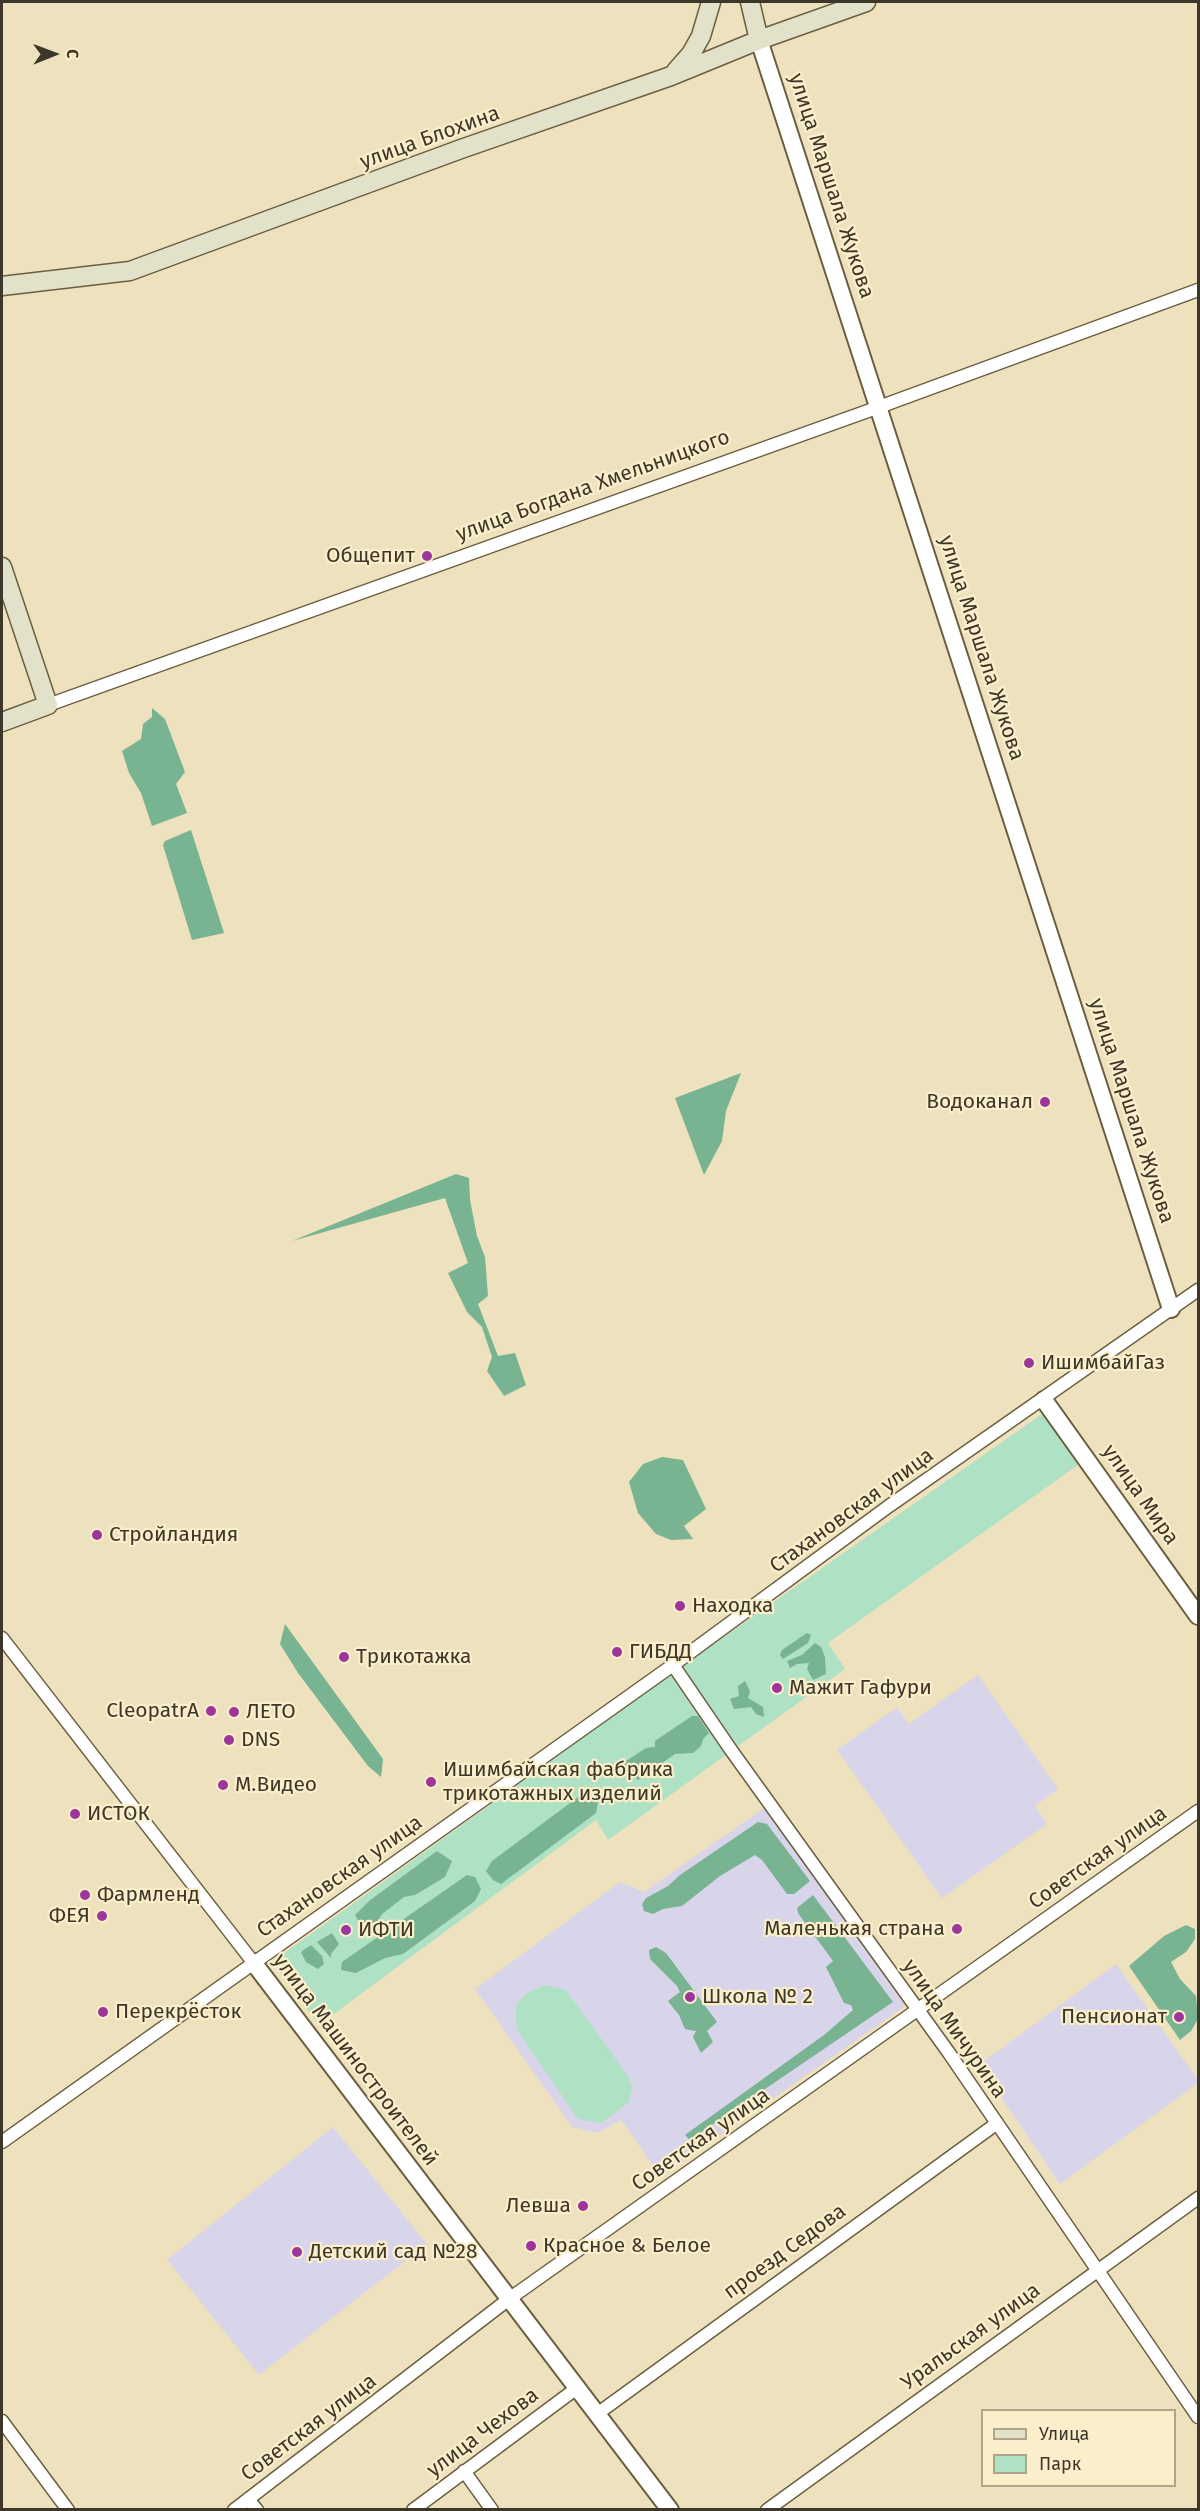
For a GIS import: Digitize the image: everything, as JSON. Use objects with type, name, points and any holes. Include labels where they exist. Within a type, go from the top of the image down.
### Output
[{"type":"main road","points":[[671,76],[692,54],[701,36],[711,2]]},
{"type":"main road","name":"улица Маршала Жукова","points":[[750,2],[759,40]]},
{"type":"main road","name":"улица Блохина","points":[[2,286],[130,271],[462,149],[671,76],[759,40],[866,2]]},
{"type":"main road","points":[[2,567],[48,705]]},
{"type":"main road","name":"улица Богдана Хмельницкого","points":[[2,722],[48,705]]},
{"type":"street","name":"улица Маршала Жукова","points":[[759,40],[1171,1309]]},
{"type":"street","name":"улица Богдана Хмельницкого","points":[[48,705],[879,408],[1198,290]]},
{"type":"street","name":"Стахановская улица","points":[[2,2142],[673,1665],[889,1506],[1044,1400],[1090,1364],[1198,1290]]},
{"type":"street","name":"улица Мира","points":[[1044,1400],[1198,1616]]},
{"type":"street","name":"улица Машиностроителей","points":[[2,1638],[253,1962],[670,2510]]},
{"type":"street","name":"улица Мичурина","points":[[673,1665],[918,2010],[1198,2417]]},
{"type":"street","name":"Советская улица","points":[[234,2510],[509,2299],[1198,1811]]},
{"type":"street","name":"проезд Седова","points":[[597,2414],[996,2124]]},
{"type":"street","name":"Уральская улица","points":[[767,2510],[1198,2198]]},
{"type":"street","name":"улица Чехова","points":[[414,2510],[577,2388]]},
{"type":"street","points":[[2,2421],[68,2510]]},
{"type":"street","points":[[464,2471],[492,2510]]},
{"type":"street","points":[[248,2499],[256,2510]]},
{"type":"shaded area","points":[[978,1675],[1058,1789],[1035,1806],[1047,1824],[942,1898],[837,1750],[897,1707],[909,1724]]},
{"type":"shaded area","name":"Школа № 2","points":[[767,1806],[905,2006],[661,2177],[621,2120],[598,2133],[572,2127],[475,1989],[620,1882],[644,1892]]},
{"type":"shaded area","points":[[1116,1964],[1198,2083],[1060,2184],[979,2065]]},
{"type":"shaded area","name":"Детский сад №28","points":[[333,2127],[427,2244],[259,2375],[167,2260]]},
{"type":"green space","points":[[152,708],[165,719],[185,772],[176,784],[187,813],[152,826],[141,793],[129,773],[122,751],[141,739],[143,724],[152,717]]},
{"type":"green space","points":[[191,830],[224,933],[192,940],[163,845],[165,841]]},
{"type":"green space","points":[[741,1073],[726,1111],[722,1141],[704,1175],[675,1098]]},
{"type":"green space","points":[[456,1174],[469,1178],[470,1200],[477,1236],[485,1257],[488,1296],[478,1304],[498,1356],[515,1353],[526,1385],[504,1396],[487,1371],[492,1357],[482,1327],[467,1312],[448,1273],[468,1263],[445,1198],[292,1241]]},
{"type":"green space","points":[[1045,1412],[1082,1462],[828,1643],[845,1669],[608,1840],[596,1820],[319,2025],[272,1962],[691,1660]]},
{"type":"green space","points":[[662,1457],[683,1460],[706,1509],[684,1526],[693,1539],[671,1540],[656,1534],[638,1513],[629,1482],[643,1464]]},
{"type":"green space","points":[[285,1624],[383,1759],[381,1777],[368,1766],[298,1673],[280,1644]]},
{"type":"green space","points":[[807,1633],[811,1635],[808,1643],[783,1659],[780,1655],[782,1650]]},
{"type":"green space","points":[[815,1643],[821,1647],[825,1657],[826,1674],[813,1680],[807,1669],[809,1663],[797,1664],[790,1668],[787,1661],[802,1655]]},
{"type":"green space","points":[[745,1681],[750,1691],[748,1698],[763,1707],[764,1717],[756,1714],[751,1707],[734,1709],[730,1699],[739,1696],[738,1686]]},
{"type":"green space","points":[[692,1716],[698,1716],[709,1733],[703,1739],[701,1746],[693,1753],[675,1754],[638,1780],[631,1774],[623,1763],[646,1748],[655,1747],[655,1741]]},
{"type":"green space","points":[[589,1789],[599,1797],[596,1813],[501,1884],[493,1880],[486,1871],[492,1861]]},
{"type":"green space","points":[[758,1822],[767,1824],[810,1881],[794,1894],[787,1894],[762,1860],[755,1855],[720,1876],[682,1906],[663,1909],[653,1914],[644,1911],[642,1904],[646,1898],[668,1886],[680,1875]]},
{"type":"green space","points":[[437,1851],[452,1861],[445,1877],[415,1895],[404,1897],[382,1914],[373,1928],[364,1930],[355,1915],[369,1901]]},
{"type":"green space","points":[[467,1875],[475,1877],[481,1889],[475,1901],[403,1954],[385,1958],[356,1973],[341,1970],[342,1962]]},
{"type":"green space","points":[[813,1895],[893,2002],[690,2140],[685,2135],[824,2035],[853,2010],[851,2005],[844,2003],[826,1967],[833,1961],[798,1913],[797,1908]]},
{"type":"green space","name":"Пенсионат","points":[[1186,1925],[1195,1929],[1195,1939],[1186,1952],[1171,1962],[1180,1979],[1196,1996],[1198,2019],[1191,2031],[1180,2040],[1129,1966],[1164,1936]]},
{"type":"green space","points":[[332,1933],[339,1944],[331,1954],[331,1958],[317,1942]]},
{"type":"green space","points":[[311,1945],[322,1956],[324,1964],[318,1969],[306,1962],[301,1952]]},
{"type":"green space","points":[[656,1947],[666,1953],[717,2022],[707,2031],[713,2042],[701,2053],[693,2037],[696,2031],[685,2029],[679,2015],[668,2001],[680,1992],[677,1986],[650,1959],[649,1950]]},
{"type":"green space","points":[[546,1985],[566,1990],[628,2076],[632,2088],[628,2103],[601,2123],[578,2119],[518,2031],[515,2017],[517,2003],[529,1992]]},
{"type":"place","name":"Общепит","points":[[427,556]]},
{"type":"place","name":"Водоканал","points":[[1045,1102]]},
{"type":"place","name":"ИшимбайГаз","points":[[1029,1363]]},
{"type":"place","name":"Стройландия","points":[[97,1535]]},
{"type":"place","name":"Находка","points":[[680,1606]]},
{"type":"place","name":"ГИБДД","points":[[617,1652]]},
{"type":"place","name":"Трикотажка","points":[[344,1657]]},
{"type":"place","name":"Мажит Гафури","points":[[777,1688]]},
{"type":"place","name":"CleopatrA","points":[[211,1711]]},
{"type":"place","name":"ЛЕТО","points":[[234,1712]]},
{"type":"place","name":"DNS","points":[[229,1740]]},
{"type":"place","name":"Ишимбайская фабрика трикотажных изделий","points":[[431,1782]]},
{"type":"place","name":"М.Видео","points":[[223,1785]]},
{"type":"place","name":"ИСТОК","points":[[75,1814]]},
{"type":"place","name":"Фармленд","points":[[85,1895]]},
{"type":"place","name":"ФЕЯ","points":[[102,1916]]},
{"type":"place","name":"Маленькая страна","points":[[957,1929]]},
{"type":"place","name":"ИФТИ","points":[[346,1930]]},
{"type":"place","name":"Школа № 2","points":[[690,1997]]},
{"type":"place","name":"Перекрёсток","points":[[103,2012]]},
{"type":"place","name":"Пенсионат","points":[[1179,2017]]},
{"type":"place","name":"Левша","points":[[583,2206]]},
{"type":"place","name":"Красное & Белое","points":[[531,2246]]},
{"type":"place","name":"Детский сад №28","points":[[297,2252]]}]
